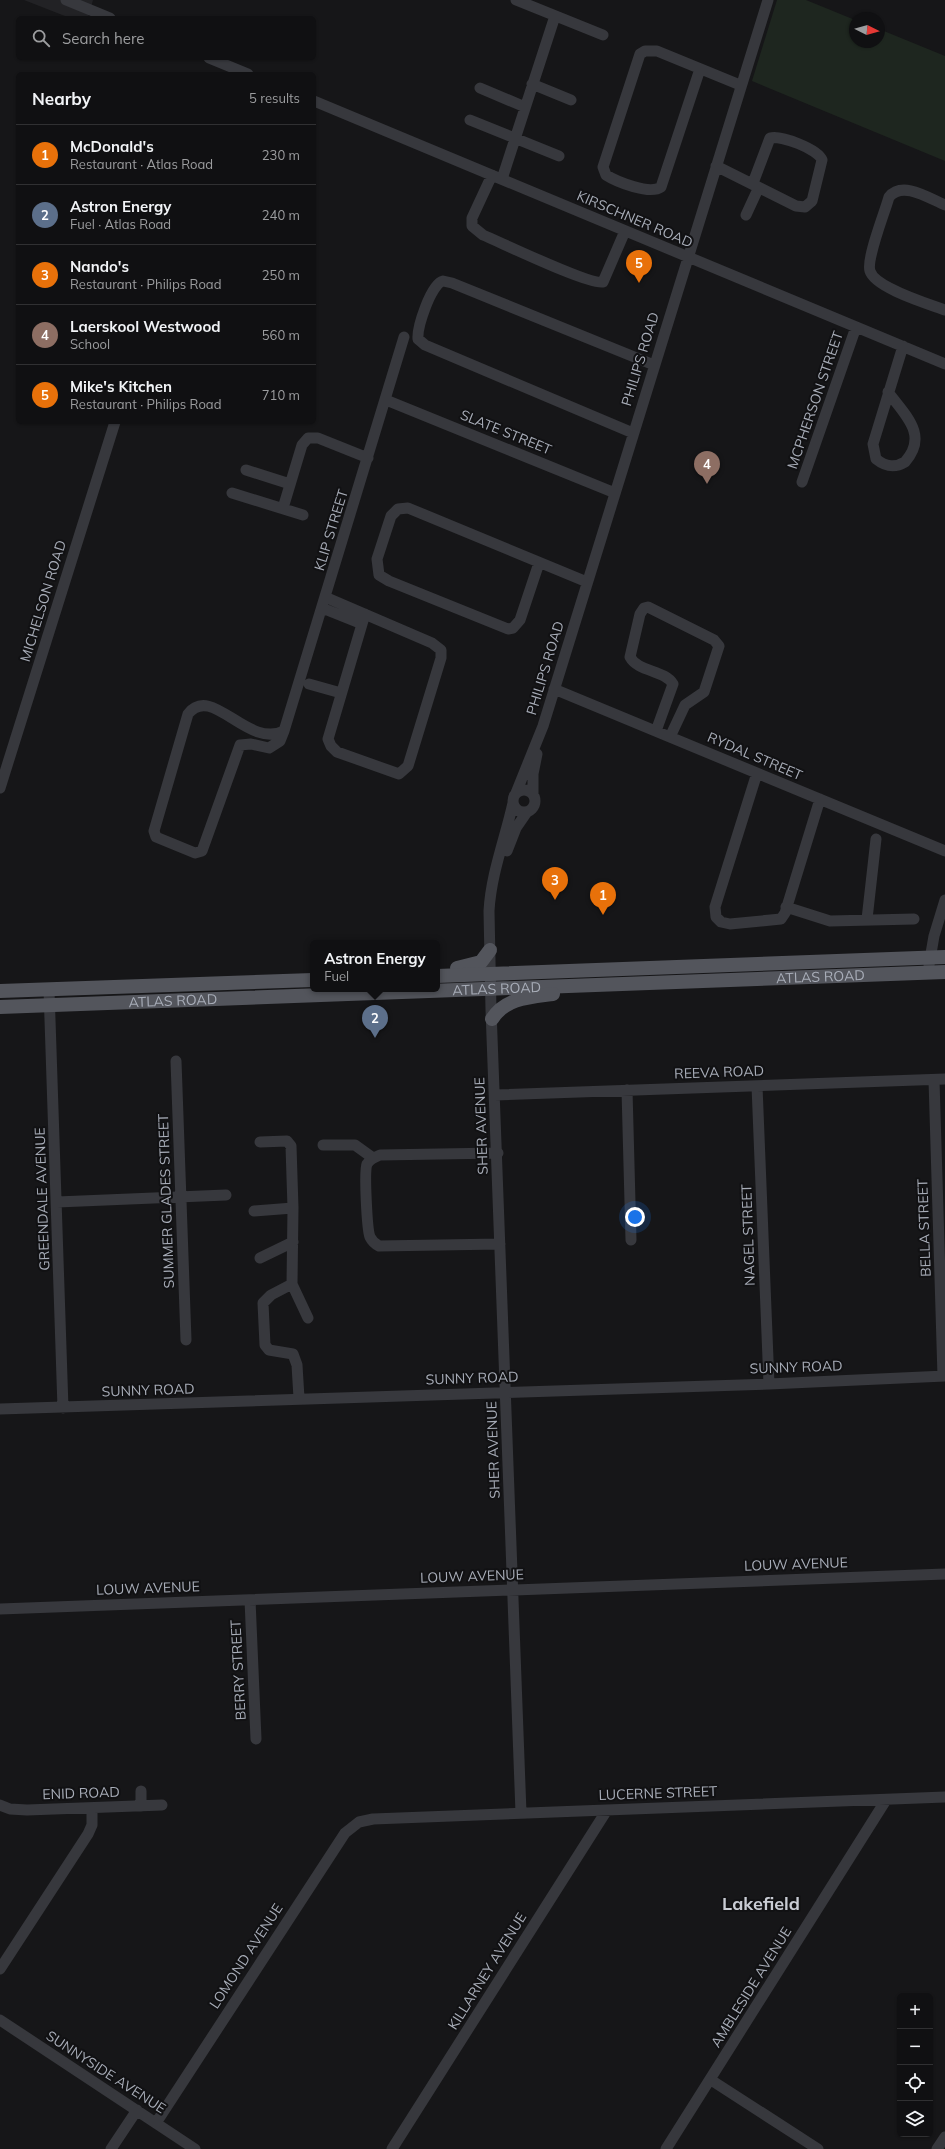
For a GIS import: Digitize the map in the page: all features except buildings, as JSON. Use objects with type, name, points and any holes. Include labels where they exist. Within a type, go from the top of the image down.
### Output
[{"type":"main road","points":[[440,970],[476,965],[481,962],[490,950]]},
{"type":"main road","name":"ATLAS ROAD","points":[[440,976],[945,957]]},
{"type":"main road","name":"ATLAS ROAD","points":[[440,991],[945,972]]},
{"type":"main road","name":"ATLAS ROAD","points":[[0,991],[310,980]]},
{"type":"main road","points":[[492,1018],[498,1009],[506,1003],[578,989],[594,984]]},
{"type":"main road","name":"ATLAS ROAD","points":[[0,1007],[408,992]]},
{"type":"street","points":[[66,0],[105,16]]},
{"type":"street","points":[[516,0],[603,35]]},
{"type":"street","name":"PHILIPS ROAD","points":[[491,989],[490,896],[515,798],[543,726],[740,85],[768,0]]},
{"type":"street","points":[[555,16],[514,140],[497,177],[472,218],[472,226],[483,235],[570,273],[595,282],[603,282],[625,231]]},
{"type":"street","points":[[700,69],[661,187],[653,191],[643,189],[606,175],[603,167],[640,54],[651,50],[657,51],[740,85]]},
{"type":"street","points":[[211,60],[224,69],[238,72]]},
{"type":"street","points":[[532,84],[571,100]]},
{"type":"street","points":[[480,88],[525,107]]},
{"type":"street","name":"KIRSCHNER ROAD","points":[[316,102],[945,364]]},
{"type":"street","points":[[470,120],[514,140],[559,156]]},
{"type":"street","points":[[716,166],[755,186],[796,206],[805,207],[810,205],[822,164],[821,156],[785,139],[770,138],[755,186],[746,215]]},
{"type":"street","points":[[945,205],[906,190],[893,193],[889,197],[869,264],[872,277],[882,284],[945,310]]},
{"type":"street","points":[[633,433],[425,345],[418,339],[418,331],[431,294],[436,285],[442,281],[452,283],[654,365]]},
{"type":"street","name":"MCPHERSON STREET","points":[[802,482],[856,327]]},
{"type":"street","name":"KLIP STREET","points":[[284,731],[277,735],[248,730],[227,714],[205,705],[197,705],[192,709],[188,714],[154,831],[156,837],[195,853],[202,851],[205,847],[237,748],[240,744],[245,743],[273,748],[280,741],[284,731],[324,603],[404,337]]},
{"type":"street","points":[[888,392],[912,424],[916,439],[914,448],[905,462],[892,466],[881,463],[876,459],[873,444],[888,392],[903,346]]},
{"type":"street","name":"SLATE STREET","points":[[386,400],[615,493]]},
{"type":"street","name":"MICHELSON ROAD","points":[[0,788],[114,424]]},
{"type":"street","points":[[283,508],[302,445],[308,438],[318,438],[368,458]]},
{"type":"street","points":[[246,470],[290,484]]},
{"type":"street","points":[[232,493],[303,515]]},
{"type":"street","points":[[539,563],[520,620],[513,628],[508,629],[389,581],[379,575],[376,565],[391,516],[394,511],[402,508],[408,508],[587,582]]},
{"type":"street","points":[[324,603],[363,619],[432,643],[440,648],[442,654],[408,766],[399,774],[360,762],[337,752],[331,746],[328,736],[363,619]]},
{"type":"street","points":[[656,731],[673,684],[669,680],[635,663],[630,656],[640,614],[644,608],[648,608],[714,640],[719,646],[704,692],[685,705],[670,737]]},
{"type":"street","points":[[310,684],[341,693]]},
{"type":"street","name":"RYDAL STREET","points":[[554,689],[945,851]]},
{"type":"street","name":"PHILIPS ROAD","points":[[533,794],[533,774],[543,726]]},
{"type":"street","points":[[757,773],[714,913],[721,922],[730,924],[777,921],[783,916],[820,799]]},
{"type":"street","points":[[526,790],[533,794],[536,804],[531,810],[526,812],[517,810],[515,798],[526,790]]},
{"type":"street","name":"PHILIPS ROAD","points":[[497,868],[506,854],[516,828],[526,812]]},
{"type":"street","points":[[867,919],[876,839]]},
{"type":"street","points":[[928,972],[930,958],[945,900]]},
{"type":"street","points":[[786,907],[830,921],[914,919]]},
{"type":"street","name":"SHER AVENUE","points":[[491,989],[521,1813]]},
{"type":"street","name":"GREENDALE AVENUE","points":[[49,990],[63,1408]]},
{"type":"street","name":"SUMMER GLADES STREET","points":[[176,1061],[186,1340]]},
{"type":"street","name":"REEVA ROAD","points":[[495,1094],[940,1080]]},
{"type":"street","name":"BELLA STREET","points":[[940,1080],[944,1376]]},
{"type":"street","name":"NAGEL STREET","points":[[757,1086],[769,1384]]},
{"type":"street","points":[[627,1090],[631,1240]]},
{"type":"street","points":[[260,1142],[287,1141],[290,1144],[293,1208],[292,1284],[308,1318]]},
{"type":"street","points":[[323,1145],[355,1145],[373,1158]]},
{"type":"street","points":[[498,1153],[380,1155],[373,1158],[367,1164],[366,1176],[369,1234],[376,1244],[393,1246],[500,1244]]},
{"type":"street","points":[[57,1202],[226,1195]]},
{"type":"street","points":[[254,1211],[293,1208]]},
{"type":"street","points":[[260,1258],[293,1242]]},
{"type":"street","points":[[292,1284],[271,1295],[262,1305],[265,1346],[269,1350],[293,1354],[294,1398]]},
{"type":"street","name":"SUNNY ROAD","points":[[0,1409],[63,1408],[294,1398],[769,1384],[944,1376]]},
{"type":"street","name":"LOUW AVENUE","points":[[0,1609],[945,1574]]},
{"type":"street","name":"BERRY STREET","points":[[250,1600],[256,1739]]},
{"type":"street","points":[[141,1791],[141,1806]]},
{"type":"street","name":"LUCERNE STREET","points":[[373,1819],[945,1798]]},
{"type":"street","name":"AMBLESIDE AVENUE","points":[[666,2149],[711,2080],[886,1800]]},
{"type":"street","name":"ENID ROAD","points":[[0,1805],[10,1809],[162,1805]]},
{"type":"street","points":[[0,1969],[90,1829],[92,1808]]},
{"type":"street","name":"KILLARNEY AVENUE","points":[[392,2149],[607,1810]]},
{"type":"street","name":"LOMOND AVENUE","points":[[156,2123],[345,1833],[359,1822],[373,1819]]},
{"type":"street","name":"SUNNYSIDE AVENUE","points":[[0,2020],[195,2149]]},
{"type":"street","points":[[711,2080],[818,2149]]},
{"type":"street","points":[[111,2149],[137,2110]]},
{"type":"street","points":[[937,2149],[945,2137]]},
{"type":"shaded area","points":[[24,0],[93,0],[89,16],[65,16]]},
{"type":"shaded area","points":[[777,0],[806,0],[849,18],[849,48],[885,48],[885,31],[945,56],[945,161],[752,81]]},
{"type":"place","name":"Mike's Kitchen","points":[[639,283]]},
{"type":"place","name":"Laerskool Westwood","points":[[707,484]]},
{"type":"place","name":"Nando's","points":[[555,900]]},
{"type":"place","name":"McDonald's","points":[[603,915]]},
{"type":"place","name":"Astron Energy","points":[[375,1038]]},
{"type":"district","name":"Lakefield","points":[[761,1904]]}]
